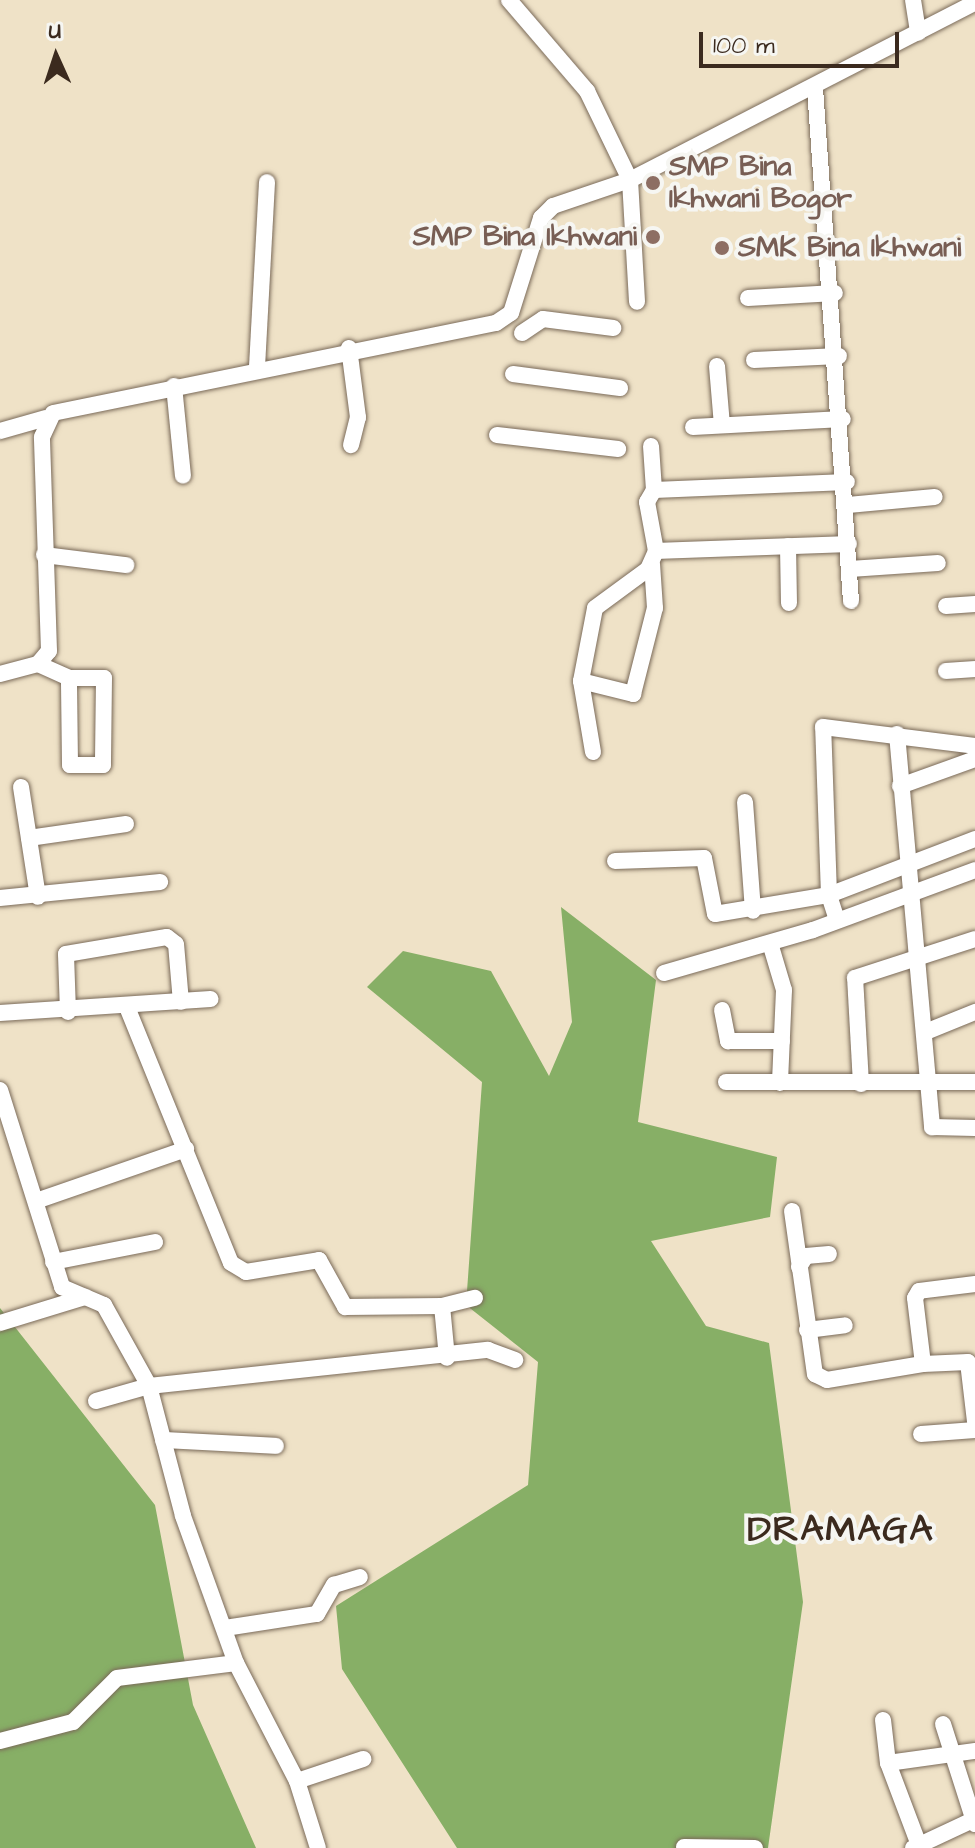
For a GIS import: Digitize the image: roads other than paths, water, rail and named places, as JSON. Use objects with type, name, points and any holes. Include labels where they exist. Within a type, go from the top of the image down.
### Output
[{"type":"street","points":[[509,0],[587,91],[630,180],[637,302]]},
{"type":"street","points":[[913,0],[918,33]]},
{"type":"street","points":[[0,431],[257,367],[502,320],[511,313],[541,218],[565,198],[630,180],[815,88],[975,3]]},
{"type":"street","points":[[815,88],[835,293],[851,601]]},
{"type":"street","points":[[257,367],[267,182]]},
{"type":"street","points":[[748,298],[835,293]]},
{"type":"street","points":[[522,333],[543,319],[613,328]]},
{"type":"street","points":[[349,348],[358,417],[351,445]]},
{"type":"street","points":[[754,360],[839,356]]},
{"type":"street","points":[[717,366],[722,425]]},
{"type":"street","points":[[513,374],[620,388]]},
{"type":"street","points":[[174,386],[183,476]]},
{"type":"street","points":[[38,664],[50,644],[44,555],[46,418]]},
{"type":"street","points":[[693,427],[843,419]]},
{"type":"street","points":[[497,435],[618,449]]},
{"type":"street","points":[[581,681],[633,694],[655,608],[654,557],[647,502],[654,490],[651,446]]},
{"type":"street","points":[[654,490],[847,482]]},
{"type":"street","points":[[848,505],[935,497]]},
{"type":"street","points":[[593,752],[581,681],[598,599],[654,557],[849,544]]},
{"type":"street","points":[[788,546],[789,603]]},
{"type":"street","points":[[44,555],[126,565]]},
{"type":"street","points":[[850,569],[938,563]]},
{"type":"street","points":[[946,606],[975,604]]},
{"type":"street","points":[[0,674],[38,664],[69,678],[104,678],[103,765],[70,765],[69,678]]},
{"type":"street","points":[[946,671],[975,669]]},
{"type":"street","points":[[837,920],[829,895],[822,728],[897,734],[975,746]]},
{"type":"street","points":[[897,734],[900,786],[913,862],[935,1131],[975,1128]]},
{"type":"street","points":[[900,786],[975,759]]},
{"type":"street","points":[[21,787],[38,897]]},
{"type":"street","points":[[745,802],[753,911]]},
{"type":"street","points":[[29,838],[126,824]]},
{"type":"street","points":[[615,861],[700,857],[711,913],[753,911],[829,895],[975,839]]},
{"type":"street","points":[[664,973],[770,943],[975,870]]},
{"type":"street","points":[[0,898],[38,897],[160,882]]},
{"type":"street","points":[[68,1012],[66,954],[167,937],[176,944],[181,1002]]},
{"type":"street","points":[[861,1084],[855,978],[975,939]]},
{"type":"street","points":[[770,943],[784,990],[780,1083]]},
{"type":"street","points":[[0,1013],[68,1012],[211,999]]},
{"type":"street","points":[[127,1007],[228,1256],[241,1271],[317,1260],[345,1307],[442,1306],[475,1298]]},
{"type":"street","points":[[722,1010],[728,1041],[782,1041]]},
{"type":"street","points":[[928,1031],[975,1012]]},
{"type":"street","points":[[955,1020],[975,1023]]},
{"type":"street","points":[[726,1082],[932,1086],[975,1082]]},
{"type":"street","points":[[0,1090],[53,1262],[65,1290],[104,1305],[149,1386],[163,1440],[236,1663],[297,1781],[318,1848]]},
{"type":"street","points":[[36,1201],[186,1149]]},
{"type":"street","points":[[792,1211],[807,1330],[821,1379],[923,1364],[968,1362],[975,1422]]},
{"type":"street","points":[[53,1262],[155,1242]]},
{"type":"street","points":[[799,1267],[806,1256],[829,1254]]},
{"type":"street","points":[[923,1364],[916,1294],[975,1284]]},
{"type":"street","points":[[0,1323],[86,1297]]},
{"type":"street","points":[[442,1306],[447,1358]]},
{"type":"street","points":[[807,1330],[845,1325]]},
{"type":"street","points":[[96,1401],[149,1386],[447,1358],[488,1350],[515,1360]]},
{"type":"street","points":[[921,1434],[975,1430]]},
{"type":"street","points":[[163,1440],[276,1446]]},
{"type":"street","points":[[225,1628],[317,1614],[334,1585],[360,1577]]},
{"type":"street","points":[[0,1741],[73,1722],[117,1678],[236,1663]]},
{"type":"street","points":[[883,1720],[888,1763],[916,1846],[974,1822],[948,1754],[943,1724]]},
{"type":"street","points":[[888,1763],[975,1751]]},
{"type":"street","points":[[297,1781],[363,1759]]},
{"type":"street","points":[[684,1847],[755,1848]]},
{"type":"place","name":"SMP Bina Ikhwani Bogor","points":[[653,183]]},
{"type":"place","name":"SMP Bina Ikhwani","points":[[653,237]]},
{"type":"place","name":"SMK Bina Ikhwani","points":[[722,248]]},
{"type":"district","name":"DRAMAGA","points":[[841,1530]]}]
